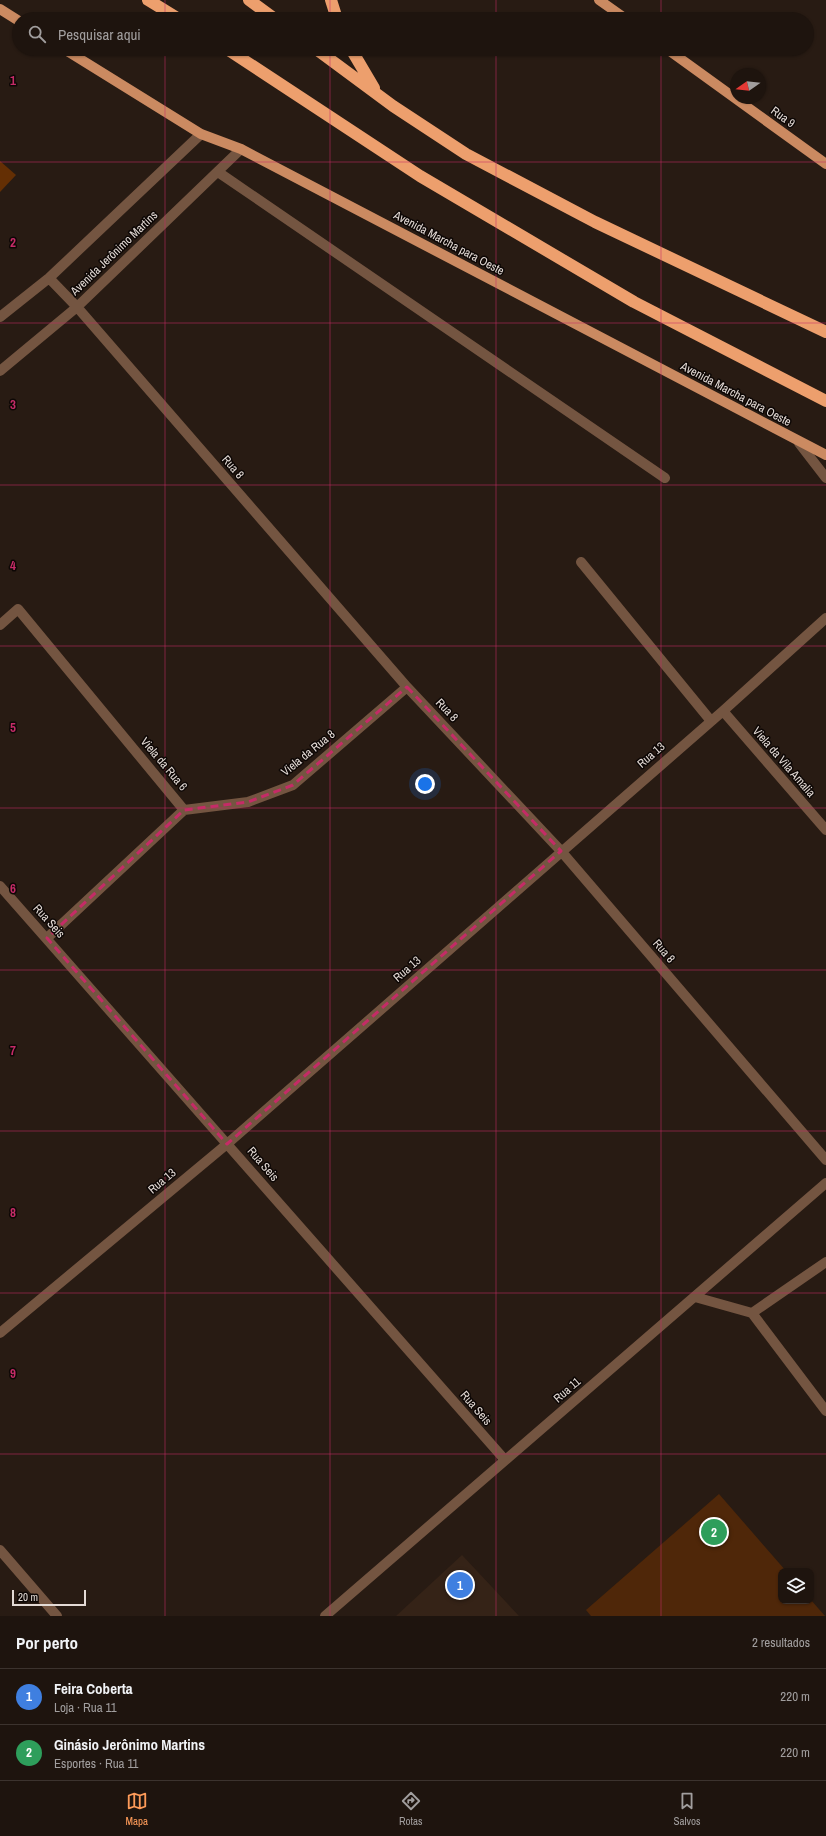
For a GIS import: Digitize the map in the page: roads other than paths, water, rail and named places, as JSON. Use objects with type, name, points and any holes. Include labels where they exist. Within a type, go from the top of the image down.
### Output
[{"type":"highway","points":[[148,0],[168,12]]},
{"type":"highway","points":[[249,0],[265,12]]},
{"type":"highway","points":[[331,0],[335,12]]},
{"type":"highway","points":[[238,56],[420,176],[634,302],[826,401]]},
{"type":"highway","points":[[326,56],[466,154],[595,222],[826,332]]},
{"type":"highway","points":[[355,56],[378,94]]},
{"type":"main road","points":[[599,0],[616,12]]},
{"type":"main road","points":[[0,9],[12,17]]},
{"type":"main road","name":"Avenida Marcha para Oeste","points":[[75,56],[201,134],[241,148],[799,443],[826,455]]},
{"type":"main road","name":"Rua 9","points":[[677,56],[826,164]]},
{"type":"street","points":[[0,318],[48,278],[201,134]]},
{"type":"street","name":"Avenida Jerônimo Martins","points":[[0,371],[77,307],[218,172],[241,148]]},
{"type":"street","points":[[218,172],[665,478]]},
{"type":"street","name":"Rua 8","points":[[48,278],[77,307],[407,687],[561,851],[826,1160]]},
{"type":"street","points":[[799,443],[826,478]]},
{"type":"street","points":[[580,562],[711,721]]},
{"type":"street","name":"Viela da Rua 6","points":[[0,625],[18,609],[184,810],[47,938]]},
{"type":"street","name":"Rua 13","points":[[0,1333],[227,1144],[723,711],[826,618]]},
{"type":"street","name":"Viela da Rua 8","points":[[184,810],[248,802],[293,785],[407,687]]},
{"type":"street","name":"Viela da Vila Amalia","points":[[723,711],[826,830]]},
{"type":"street","name":"Rua Seis","points":[[0,886],[505,1460]]},
{"type":"street","name":"Rua 11","points":[[325,1616],[826,1184]]},
{"type":"street","points":[[752,1313],[826,1262]]},
{"type":"street","points":[[695,1297],[752,1313],[826,1411]]},
{"type":"street","points":[[0,1550],[57,1616]]},
{"type":"place","name":"Ginásio Jerônimo Martins","points":[[714,1532]]},
{"type":"place","name":"Feira Coberta","points":[[460,1585]]}]
